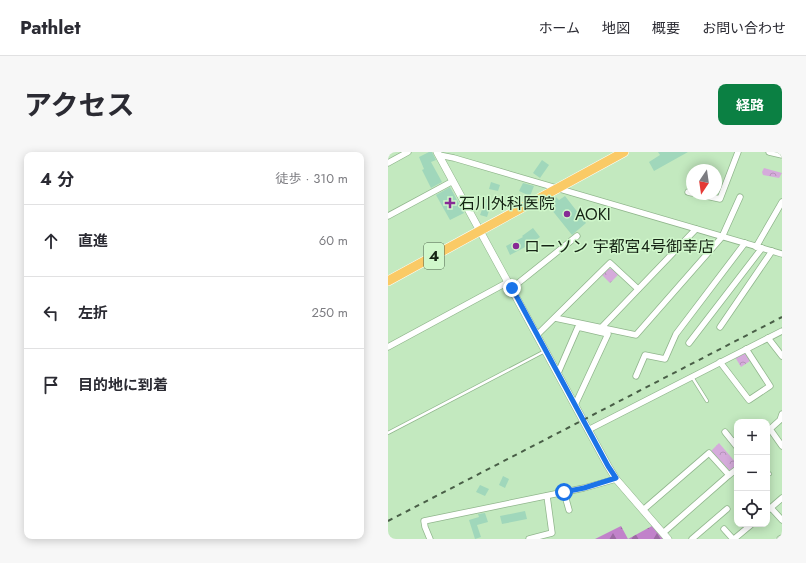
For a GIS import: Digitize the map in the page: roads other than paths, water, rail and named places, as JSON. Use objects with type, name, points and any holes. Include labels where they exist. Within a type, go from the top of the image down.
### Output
[{"type":"highway","name":"4","points":[[388,281],[624,152]]},
{"type":"street","points":[[388,163],[408,152]]},
{"type":"street","points":[[722,194],[738,152]]},
{"type":"street","points":[[769,152],[782,155]]},
{"type":"street","points":[[438,154],[782,254]]},
{"type":"street","points":[[438,154],[608,466],[616,478],[668,539]]},
{"type":"street","points":[[388,216],[453,181]]},
{"type":"street","points":[[555,318],[636,335],[722,237],[740,197]]},
{"type":"street","points":[[689,343],[759,247],[782,202]]},
{"type":"street","points":[[602,328],[696,229]]},
{"type":"street","points":[[388,347],[510,285],[578,236]]},
{"type":"street","points":[[636,376],[645,355],[665,359],[676,334],[745,243]]},
{"type":"street","points":[[720,327],[772,251]]},
{"type":"street","points":[[537,335],[610,263],[638,289]]},
{"type":"street","points":[[558,373],[578,327],[608,334],[575,404]]},
{"type":"street","points":[[588,430],[782,330]]},
{"type":"street","points":[[768,338],[782,356]]},
{"type":"street","points":[[720,362],[749,400],[770,386],[746,349]]},
{"type":"street","points":[[782,414],[780,420],[770,429],[782,446]]},
{"type":"street","points":[[725,432],[734,443]]},
{"type":"street","points":[[643,510],[709,453],[729,475]]},
{"type":"street","points":[[663,533],[734,472]]},
{"type":"street","points":[[430,539],[424,521],[584,488],[616,478]]},
{"type":"street","points":[[564,492],[569,510]]},
{"type":"street","points":[[528,539],[545,537],[552,533],[547,496]]},
{"type":"street","points":[[770,508],[782,498]]},
{"type":"street","points":[[692,539],[727,509]]},
{"type":"street","points":[[770,510],[782,520]]},
{"type":"street","points":[[724,529],[734,539],[748,527]]},
{"type":"lane","points":[[388,432],[546,351]]},
{"type":"lane","points":[[692,377],[707,401]]},
{"type":"railway","points":[[388,521],[782,317]]},
{"type":"place","name":"石川外科医院","points":[[450,203]]},
{"type":"place","name":"AOKI","points":[[567,214]]},
{"type":"place","name":"ローソン 宇都宮4号御幸店","points":[[516,246]]}]
